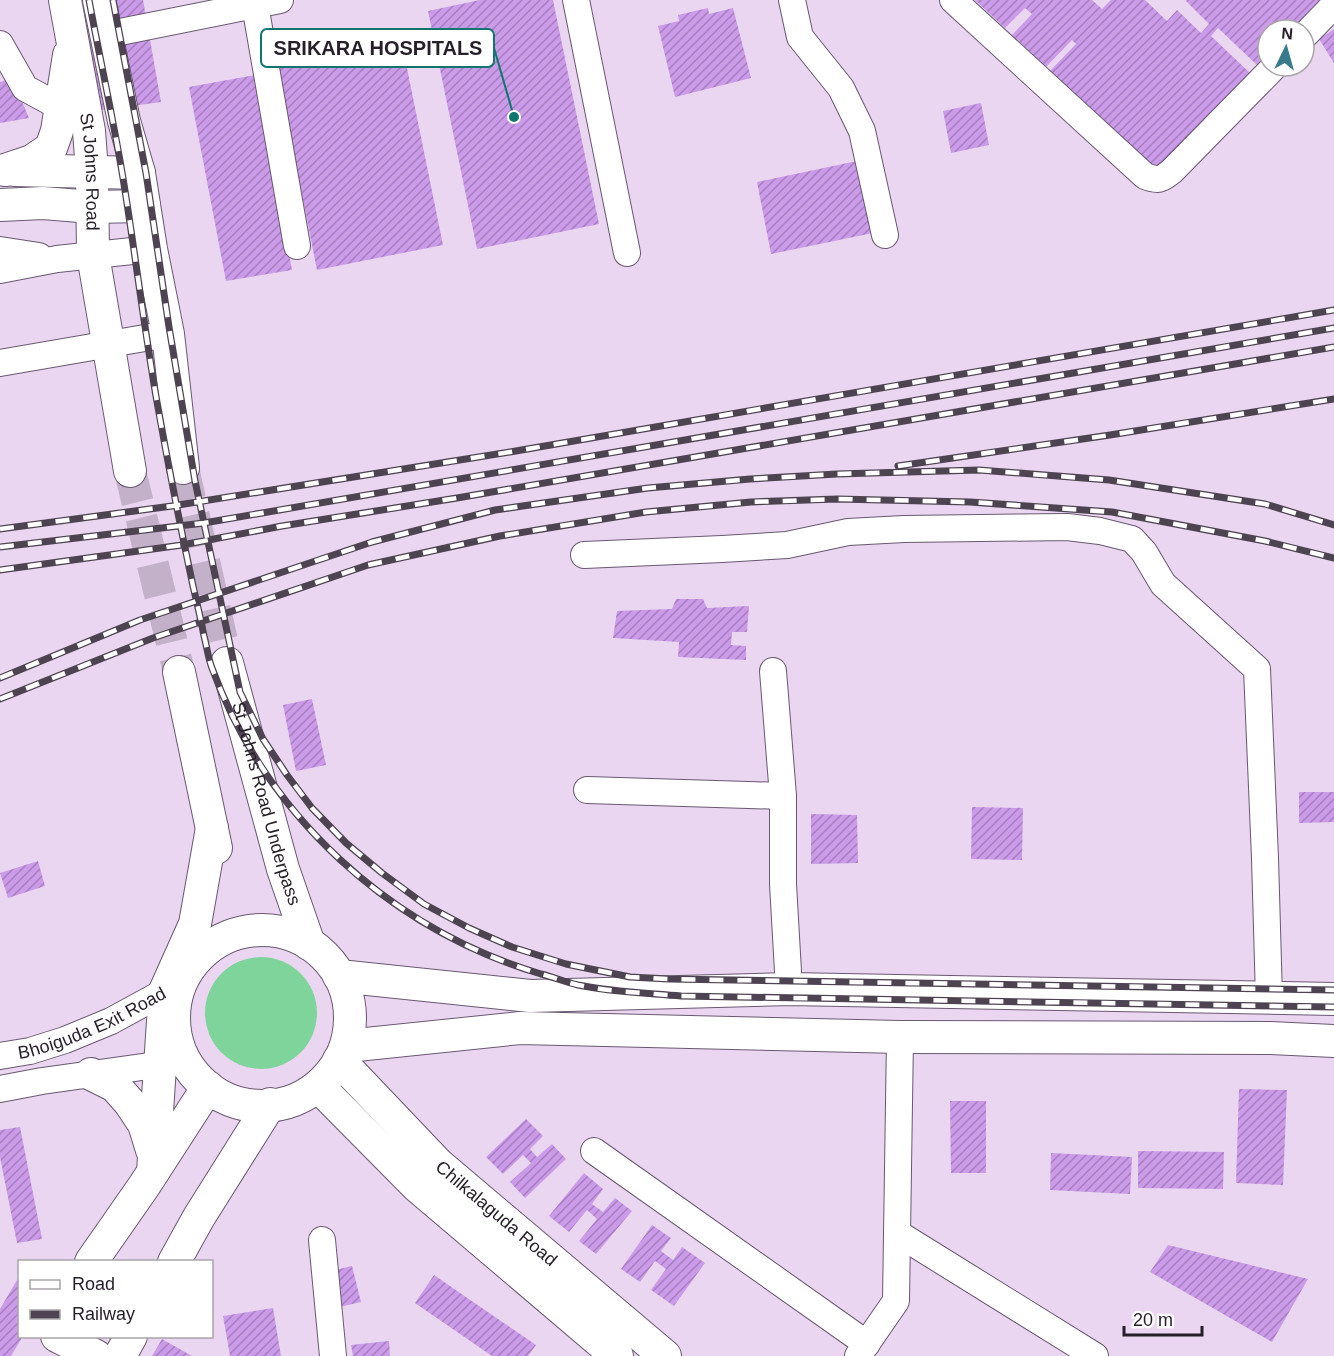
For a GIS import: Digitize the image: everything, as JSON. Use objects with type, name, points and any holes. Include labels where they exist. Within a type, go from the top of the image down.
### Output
[{"type":"main road","name":"St Johns Road","points":[[65,0],[89,131],[93,255],[109,344]]},
{"type":"main road","name":"St Johns Road","points":[[99,0],[124,121],[139,173],[168,334]]},
{"type":"main road","points":[[3,170],[32,161],[51,148],[57,131],[72,36]]},
{"type":"main road","points":[[3,170],[139,173]]},
{"type":"main road","points":[[0,205],[44,203],[92,207],[144,206]]},
{"type":"main road","points":[[168,334],[183,468]]},
{"type":"main road","points":[[109,344],[130,471]]},
{"type":"main road","name":"St Johns Road Underpass","points":[[227,663],[283,869],[309,944]]},
{"type":"main road","points":[[179,672],[218,857],[217,942]]},
{"type":"main road","points":[[153,1164],[175,1036],[173,987],[195,924],[212,828]]},
{"type":"main road","points":[[172,1062],[195,1075],[208,1087],[228,1099],[251,1105],[290,1101],[319,1087],[343,1053],[349,1022],[347,998],[339,976],[326,958],[309,944],[287,934],[264,930],[240,933],[217,942],[196,959],[173,987]]},
{"type":"main road","points":[[339,976],[530,996],[789,989],[1334,999]]},
{"type":"main road","points":[[343,1053],[520,1028],[900,1037],[1270,1038],[1334,1041]]},
{"type":"main road","name":"Chilkalaguda Road","points":[[343,1053],[438,1164],[665,1356]]},
{"type":"main road","points":[[91,1074],[115,1086],[130,1103],[144,1124],[153,1164]]},
{"type":"main road","points":[[92,1260],[153,1164],[208,1087]]},
{"type":"main road","name":"Chilkalaguda Road","points":[[319,1087],[417,1186],[617,1356]]},
{"type":"main road","points":[[175,1260],[199,1217],[270,1104]]},
{"type":"main road","points":[[43,1356],[53,1338]]},
{"type":"main road","points":[[58,1338],[96,1356]]},
{"type":"main road","points":[[120,1356],[130,1338]]},
{"type":"street","points":[[105,35],[280,0]]},
{"type":"street","points":[[576,0],[627,253]]},
{"type":"street","points":[[792,0],[800,37],[842,88],[862,131],[885,235]]},
{"type":"street","points":[[953,0],[1145,176],[1155,180],[1163,178],[1172,171],[1263,78]]},
{"type":"street","points":[[255,5],[297,246]]},
{"type":"street","points":[[1316,24],[1334,5]]},
{"type":"street","points":[[0,44],[25,88],[60,107]]},
{"type":"street","points":[[0,270],[57,259],[151,249]]},
{"type":"street","points":[[0,250],[57,259]]},
{"type":"street","points":[[0,363],[168,334]]},
{"type":"street","points":[[584,555],[787,545],[848,532],[914,529],[1067,527],[1100,531],[1132,539],[1144,552],[1163,584],[1257,669],[1269,998]]},
{"type":"street","points":[[773,671],[783,796],[783,884],[789,989]]},
{"type":"street","points":[[587,790],[783,796]]},
{"type":"street","name":"Bhoiguda Exit Road","points":[[0,1056],[30,1052],[65,1040],[111,1021],[173,987]]},
{"type":"street","points":[[594,1151],[862,1350],[896,1301],[900,1037]]},
{"type":"street","points":[[0,1089],[42,1080],[172,1062]]},
{"type":"street","points":[[897,1233],[1095,1356]]},
{"type":"street","points":[[322,1240],[333,1356]]},
{"type":"green space","points":[[261,957],[283,961],[301,973],[313,991],[317,1013],[313,1035],[301,1053],[283,1065],[261,1069],[239,1065],[221,1053],[209,1035],[205,1013],[209,991],[221,973],[239,961]]},
{"type":"building","points":[[54,0],[143,0],[161,102],[74,114]]},
{"type":"building","points":[[480,0],[553,0],[599,224],[477,249],[428,11]]},
{"type":"building","points":[[975,0],[1092,0],[1102,9],[1111,0],[1145,0],[1167,21],[1177,10],[1201,33],[1209,24],[1187,0],[1320,0],[1303,18],[1256,18],[1256,64],[1218,28],[1211,36],[1250,73],[1155,171],[1050,71],[1076,44],[1072,40],[1046,67],[1012,35],[1032,14],[1025,8],[1005,28]]},
{"type":"building","points":[[708,8],[709,14],[733,8],[751,78],[675,97],[658,26],[679,21],[678,15]]},
{"type":"building","points":[[1334,29],[1334,63],[1319,39]]},
{"type":"building","points":[[401,39],[443,245],[317,270],[276,64]]},
{"type":"building","points":[[255,75],[292,270],[226,281],[189,87]]},
{"type":"building","points":[[12,78],[29,118],[0,123],[0,82]]},
{"type":"building","points":[[981,103],[989,145],[951,153],[943,111]]},
{"type":"building","points":[[857,161],[873,233],[771,254],[757,182]]},
{"type":"building","points":[[676,599],[703,599],[707,608],[749,606],[747,632],[732,632],[731,645],[746,646],[746,660],[678,657],[679,642],[613,638],[617,611],[672,609]]},
{"type":"building","points":[[312,699],[326,765],[296,771],[283,705]]},
{"type":"building","points":[[1299,792],[1334,792],[1334,822],[1299,823]]},
{"type":"building","points":[[972,807],[1023,808],[1022,860],[971,859]]},
{"type":"building","points":[[811,814],[857,815],[858,863],[811,864]]},
{"type":"building","points":[[38,861],[45,886],[8,898],[0,873]]},
{"type":"building","points":[[1239,1089],[1287,1090],[1283,1185],[1236,1183]]},
{"type":"building","points":[[950,1101],[986,1101],[986,1173],[951,1173]]},
{"type":"building","points":[[526,1119],[543,1136],[530,1149],[537,1157],[552,1144],[566,1159],[525,1198],[510,1182],[531,1163],[523,1155],[503,1174],[486,1157]]},
{"type":"building","points":[[20,1127],[42,1239],[17,1243],[0,1157],[0,1130]]},
{"type":"building","points":[[1138,1151],[1224,1152],[1223,1189],[1138,1188]]},
{"type":"building","points":[[1051,1153],[1132,1157],[1130,1194],[1050,1190]]},
{"type":"building","points":[[584,1173],[603,1189],[592,1204],[603,1212],[615,1198],[632,1211],[596,1254],[579,1241],[597,1219],[587,1210],[569,1232],[549,1216]]},
{"type":"building","points":[[652,1225],[671,1238],[661,1251],[673,1260],[682,1247],[705,1263],[674,1306],[651,1290],[666,1269],[655,1261],[640,1282],[621,1269]]},
{"type":"building","points":[[1168,1245],[1308,1279],[1272,1342],[1150,1272]]},
{"type":"building","points":[[352,1266],[361,1302],[339,1307],[331,1271]]},
{"type":"building","points":[[434,1275],[536,1345],[528,1356],[492,1356],[415,1303]]},
{"type":"building","points":[[18,1278],[18,1338],[22,1338],[11,1356],[0,1356],[0,1309]]},
{"type":"building","points":[[273,1308],[281,1356],[230,1356],[223,1316]]},
{"type":"building","points":[[162,1339],[192,1356],[152,1356]]},
{"type":"building","points":[[389,1341],[390,1356],[353,1356],[351,1345]]},
{"type":"tunnel","points":[[183,468],[227,663]]},
{"type":"tunnel","points":[[130,471],[179,672]]},
{"type":"railway","points":[[89,0],[123,178],[161,425],[188,563],[211,664],[235,722],[265,772],[300,818],[340,860],[385,896],[433,928],[486,954],[573,984],[617,991],[681,996],[1334,1007]]},
{"type":"railway","points":[[113,0],[146,173],[195,481],[240,692],[263,739],[312,808],[346,843],[382,873],[424,904],[469,928],[512,947],[566,964],[630,977],[1334,990]]},
{"type":"railway","points":[[0,529],[172,506],[510,452],[1334,310]]},
{"type":"railway","points":[[0,547],[204,523],[1334,328]]},
{"type":"railway","points":[[0,570],[182,545],[1334,347]]},
{"type":"railway","points":[[898,466],[1334,399]]},
{"type":"railway","points":[[0,678],[140,620],[372,542],[495,510],[648,488],[837,474],[979,470],[1109,480],[1265,504],[1334,525]]},
{"type":"railway","points":[[0,699],[153,638],[368,565],[500,536],[646,512],[751,502],[837,499],[970,502],[1112,512],[1265,541],[1334,558]]},
{"type":"place","name":"SRIKARA HOSPITALS","points":[[514,117]]}]
